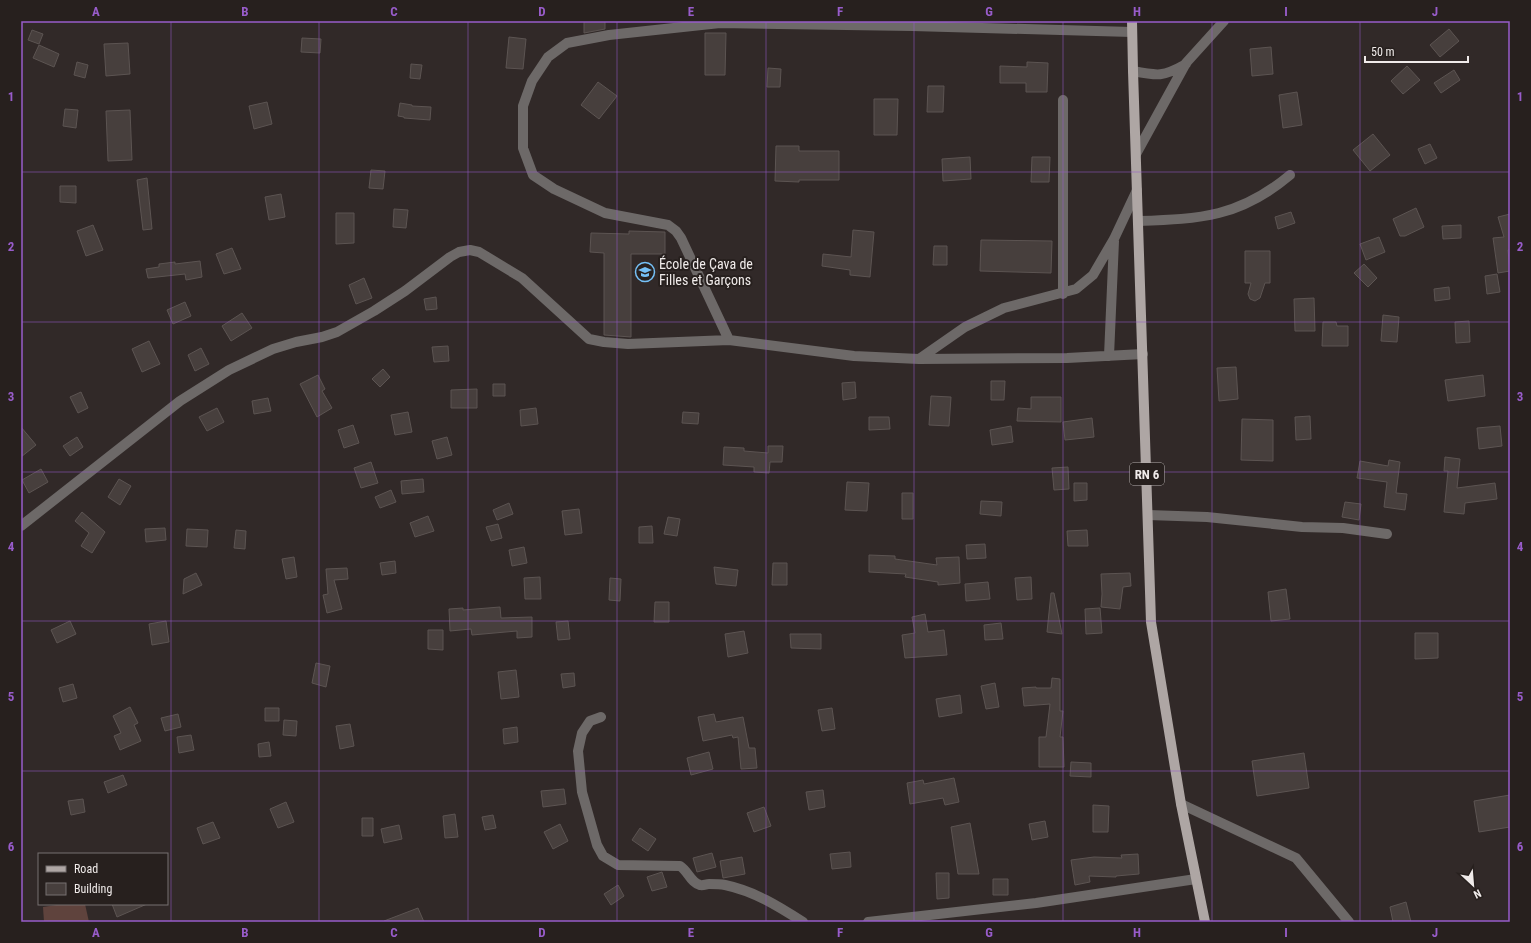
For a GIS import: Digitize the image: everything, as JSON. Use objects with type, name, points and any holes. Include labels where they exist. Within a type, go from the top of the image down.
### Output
[{"type":"main road","name":"RN 6","points":[[1132,21],[1132,71],[1143,354],[1151,622],[1181,804],[1205,922]]},
{"type":"street","points":[[842,21],[851,26]]},
{"type":"street","points":[[1136,154],[1186,63],[1224,21]]},
{"type":"street","points":[[729,340],[681,238],[676,231],[668,225],[605,213],[554,190],[533,175],[523,148],[523,106],[532,81],[548,57],[567,43],[608,35],[720,23],[796,23],[851,26],[903,24],[1079,26],[1132,32]]},
{"type":"street","points":[[1132,71],[1155,75],[1165,74],[1186,63]]},
{"type":"street","points":[[1063,100],[1063,294]]},
{"type":"street","points":[[1138,221],[1186,220],[1223,213],[1245,206],[1262,196],[1290,175]]},
{"type":"street","points":[[919,359],[965,327],[1004,308],[1063,294],[1076,289],[1093,276],[1114,239],[1137,190]]},
{"type":"street","points":[[1110,356],[1114,239]]},
{"type":"street","points":[[21,526],[180,400],[228,370],[273,349],[296,342],[322,337],[354,323],[399,295],[450,257],[459,252],[470,250],[478,252],[522,278],[589,339],[604,342],[628,344],[729,340],[854,356],[919,359],[1067,358],[1143,354]]},
{"type":"street","points":[[1148,515],[1207,516],[1302,527],[1343,528],[1387,534]]},
{"type":"street","points":[[601,717],[590,721],[582,733],[578,751],[582,792],[597,845],[603,856],[618,865],[680,866],[684,868],[694,882],[700,885],[725,885],[746,892],[773,903],[803,922]]},
{"type":"street","points":[[1181,804],[1296,858],[1349,922]]},
{"type":"street","points":[[868,922],[1036,903],[1196,879]]},
{"type":"shaded area","points":[[56,905],[85,905],[89,922],[44,922],[43,907]]},
{"type":"building","points":[[584,21],[605,21],[605,29],[584,33]]},
{"type":"building","points":[[1449,29],[1459,41],[1440,57],[1430,45]]},
{"type":"building","points":[[32,30],[43,34],[39,44],[28,40]]},
{"type":"building","points":[[705,33],[726,33],[725,75],[705,75]]},
{"type":"building","points":[[509,37],[526,39],[523,69],[506,68]]},
{"type":"building","points":[[302,38],[321,39],[320,53],[301,52]]},
{"type":"building","points":[[128,43],[130,74],[106,76],[104,44]]},
{"type":"building","points":[[39,45],[59,54],[54,67],[33,58]]},
{"type":"building","points":[[1271,47],[1273,74],[1252,76],[1250,49]]},
{"type":"building","points":[[77,62],[88,65],[85,78],[74,75]]},
{"type":"building","points":[[1027,62],[1048,63],[1047,92],[1026,92],[1026,83],[1000,83],[1000,66],[1027,67]]},
{"type":"building","points":[[411,64],[422,65],[420,79],[410,78]]},
{"type":"building","points":[[1407,66],[1420,80],[1403,94],[1391,81]]},
{"type":"building","points":[[768,68],[781,69],[780,87],[767,87]]},
{"type":"building","points":[[1454,70],[1460,80],[1441,93],[1434,83]]},
{"type":"building","points":[[598,82],[617,96],[599,119],[581,105]]},
{"type":"building","points":[[928,86],[944,86],[943,112],[927,112]]},
{"type":"building","points":[[1297,92],[1302,125],[1283,128],[1279,95]]},
{"type":"building","points":[[874,99],[898,99],[897,135],[874,135]]},
{"type":"building","points":[[267,102],[272,124],[254,129],[249,106]]},
{"type":"building","points":[[400,103],[412,106],[431,107],[430,120],[404,118],[398,116]]},
{"type":"building","points":[[65,109],[78,110],[76,128],[63,126]]},
{"type":"building","points":[[130,110],[132,160],[108,161],[106,111]]},
{"type":"building","points":[[1373,134],[1390,155],[1370,171],[1353,150]]},
{"type":"building","points":[[1430,144],[1437,158],[1425,164],[1418,149]]},
{"type":"building","points":[[776,146],[799,146],[799,151],[839,151],[839,180],[799,180],[799,182],[775,181]]},
{"type":"building","points":[[970,157],[971,179],[943,181],[942,159]]},
{"type":"building","points":[[1032,157],[1050,157],[1049,182],[1031,182]]},
{"type":"building","points":[[371,170],[385,171],[383,189],[369,188]]},
{"type":"building","points":[[147,178],[152,229],[143,230],[137,180]]},
{"type":"building","points":[[60,186],[76,186],[76,203],[60,202]]},
{"type":"building","points":[[281,194],[285,217],[269,220],[265,197]]},
{"type":"building","points":[[1416,208],[1424,227],[1405,236],[1400,236],[1393,219]]},
{"type":"building","points":[[394,209],[408,210],[406,228],[393,227]]},
{"type":"building","points":[[1291,212],[1295,223],[1278,229],[1275,217]]},
{"type":"building","points":[[336,213],[354,213],[354,243],[336,244]]},
{"type":"building","points":[[1510,214],[1510,249],[1508,250],[1510,271],[1498,273],[1493,238],[1504,237],[1498,217]]},
{"type":"building","points":[[93,225],[103,250],[86,256],[77,231]]},
{"type":"building","points":[[1461,225],[1461,238],[1443,239],[1442,226]]},
{"type":"building","points":[[853,230],[874,232],[870,277],[850,275],[850,270],[822,266],[823,254],[851,257]]},
{"type":"building","points":[[629,231],[665,232],[665,254],[631,254],[631,337],[604,335],[604,253],[590,252],[591,233],[629,234]]},
{"type":"building","points":[[1379,237],[1385,252],[1366,260],[1360,244]]},
{"type":"building","points":[[981,240],[1052,241],[1051,273],[980,271]]},
{"type":"building","points":[[934,246],[947,246],[947,265],[933,265]]},
{"type":"building","points":[[232,248],[241,269],[224,274],[216,254]]},
{"type":"building","points":[[1245,251],[1270,251],[1270,283],[1265,283],[1260,298],[1255,301],[1250,299],[1248,294],[1251,283],[1245,283]]},
{"type":"building","points":[[200,261],[202,277],[186,280],[185,274],[148,278],[146,269],[159,267],[159,264]]},
{"type":"building","points":[[1364,264],[1377,278],[1368,287],[1354,273]]},
{"type":"building","points":[[1497,274],[1500,292],[1487,294],[1485,276]]},
{"type":"building","points":[[364,278],[372,298],[356,304],[349,285]]},
{"type":"building","points":[[1449,287],[1450,299],[1435,301],[1434,289]]},
{"type":"building","points":[[436,297],[437,309],[426,310],[424,299]]},
{"type":"building","points":[[1314,298],[1315,331],[1295,331],[1294,299]]},
{"type":"building","points":[[185,302],[191,316],[173,324],[167,310]]},
{"type":"building","points":[[242,313],[252,328],[231,341],[222,326]]},
{"type":"building","points":[[1383,315],[1399,317],[1397,342],[1381,341]]},
{"type":"building","points":[[1469,321],[1470,342],[1456,343],[1455,322]]},
{"type":"building","points":[[1323,322],[1336,322],[1337,326],[1348,326],[1348,346],[1322,346]]},
{"type":"building","points":[[149,341],[160,364],[142,372],[132,349]]},
{"type":"building","points":[[448,346],[449,361],[434,362],[432,347]]},
{"type":"building","points":[[201,348],[209,364],[195,371],[188,355]]},
{"type":"building","points":[[1236,367],[1238,399],[1219,401],[1217,368]]},
{"type":"building","points":[[383,369],[390,377],[380,387],[372,379]]},
{"type":"building","points":[[318,375],[325,389],[322,391],[332,408],[317,417],[300,384]]},
{"type":"building","points":[[1483,375],[1485,396],[1448,401],[1445,380]]},
{"type":"building","points":[[991,381],[1005,381],[1004,400],[991,400]]},
{"type":"building","points":[[855,382],[856,398],[843,400],[842,383]]},
{"type":"building","points":[[493,384],[505,384],[505,396],[493,396]]},
{"type":"building","points":[[477,389],[477,408],[451,408],[451,390]]},
{"type":"building","points":[[81,392],[88,408],[78,413],[70,397]]},
{"type":"building","points":[[931,396],[951,397],[949,426],[929,425]]},
{"type":"building","points":[[1031,397],[1061,397],[1061,422],[1017,421],[1018,408],[1031,409]]},
{"type":"building","points":[[268,398],[271,411],[254,414],[252,401]]},
{"type":"building","points":[[217,408],[224,422],[207,431],[199,417]]},
{"type":"building","points":[[536,408],[538,424],[521,426],[520,410]]},
{"type":"building","points":[[408,412],[412,432],[395,435],[391,415]]},
{"type":"building","points":[[683,412],[699,413],[698,424],[682,423]]},
{"type":"building","points":[[1310,416],[1311,439],[1296,440],[1295,417]]},
{"type":"building","points":[[869,417],[889,417],[890,429],[869,430]]},
{"type":"building","points":[[1092,418],[1094,437],[1065,440],[1063,422]]},
{"type":"building","points":[[1242,419],[1273,420],[1273,461],[1241,460]]},
{"type":"building","points":[[353,425],[359,443],[344,448],[338,430]]},
{"type":"building","points":[[1011,426],[1013,442],[992,445],[990,430]]},
{"type":"building","points":[[1500,426],[1502,446],[1479,449],[1477,428]]},
{"type":"building","points":[[21,427],[36,445],[21,457]]},
{"type":"building","points":[[77,437],[83,447],[70,456],[63,446]]},
{"type":"building","points":[[447,437],[452,455],[437,459],[432,441]]},
{"type":"building","points":[[768,446],[783,446],[782,462],[770,462],[769,473],[754,472],[754,467],[723,465],[724,447],[744,448],[744,451],[768,453]]},
{"type":"building","points":[[1445,457],[1460,459],[1457,488],[1495,483],[1497,499],[1465,503],[1464,514],[1444,512],[1448,471],[1444,471]]},
{"type":"building","points":[[1389,460],[1400,462],[1396,493],[1407,494],[1405,510],[1384,507],[1387,482],[1357,478],[1360,461],[1388,466]]},
{"type":"building","points":[[371,462],[378,483],[361,488],[354,468]]},
{"type":"building","points":[[1068,467],[1069,489],[1054,490],[1052,468]]},
{"type":"building","points":[[41,469],[48,482],[29,493],[22,480]]},
{"type":"building","points":[[119,479],[131,486],[120,505],[108,497]]},
{"type":"building","points":[[423,479],[424,492],[402,494],[401,481]]},
{"type":"building","points":[[847,482],[869,483],[867,511],[845,510]]},
{"type":"building","points":[[1074,483],[1087,483],[1087,500],[1074,501]]},
{"type":"building","points":[[391,490],[396,502],[380,508],[375,497]]},
{"type":"building","points":[[902,493],[913,493],[913,519],[902,519]]},
{"type":"building","points":[[981,501],[1002,502],[1001,516],[980,514]]},
{"type":"building","points":[[1345,502],[1361,504],[1359,520],[1342,517]]},
{"type":"building","points":[[509,503],[513,514],[497,520],[493,510]]},
{"type":"building","points":[[579,509],[582,533],[565,535],[562,511]]},
{"type":"building","points":[[82,512],[105,532],[92,553],[81,546],[89,533],[75,521]]},
{"type":"building","points":[[428,516],[434,531],[415,537],[410,523]]},
{"type":"building","points":[[668,517],[680,519],[677,536],[664,534]]},
{"type":"building","points":[[498,524],[502,538],[491,541],[486,527]]},
{"type":"building","points":[[652,526],[653,543],[639,543],[639,527]]},
{"type":"building","points":[[165,528],[166,540],[146,542],[145,529]]},
{"type":"building","points":[[187,529],[208,530],[207,547],[186,546]]},
{"type":"building","points":[[236,530],[246,531],[245,549],[234,548]]},
{"type":"building","points":[[1087,530],[1088,546],[1068,546],[1067,531]]},
{"type":"building","points":[[985,544],[986,558],[967,559],[966,545]]},
{"type":"building","points":[[524,547],[527,563],[512,566],[509,550]]},
{"type":"building","points":[[869,555],[895,556],[895,559],[937,565],[936,558],[959,557],[960,583],[938,585],[938,582],[905,577],[906,574],[869,572]]},
{"type":"building","points":[[294,557],[297,577],[286,579],[282,559]]},
{"type":"building","points":[[395,561],[396,573],[382,575],[380,563]]},
{"type":"building","points":[[773,563],[787,563],[787,585],[772,585]]},
{"type":"building","points":[[714,567],[738,570],[736,586],[716,584]]},
{"type":"building","points":[[347,568],[348,579],[334,580],[342,609],[327,613],[323,595],[328,594],[326,569]]},
{"type":"building","points":[[196,573],[202,585],[183,594],[184,579]]},
{"type":"building","points":[[1130,573],[1131,586],[1123,587],[1120,609],[1101,607],[1101,574]]},
{"type":"building","points":[[540,577],[541,599],[525,599],[524,578]]},
{"type":"building","points":[[1031,577],[1032,599],[1017,600],[1015,578]]},
{"type":"building","points":[[610,578],[621,579],[620,601],[609,600]]},
{"type":"building","points":[[988,582],[990,599],[966,601],[965,584]]},
{"type":"building","points":[[1286,589],[1290,619],[1271,621],[1268,592]]},
{"type":"building","points":[[1051,593],[1054,593],[1062,634],[1047,632]]},
{"type":"building","points":[[655,602],[669,602],[669,622],[654,622]]},
{"type":"building","points":[[500,607],[501,618],[532,617],[532,637],[517,638],[517,631],[472,635],[471,629],[450,631],[449,609],[463,608],[463,610]]},
{"type":"building","points":[[1100,608],[1102,633],[1086,634],[1085,609]]},
{"type":"building","points":[[925,614],[928,632],[944,630],[947,655],[905,658],[902,635],[915,633],[912,617]]},
{"type":"building","points":[[70,621],[76,634],[57,643],[51,630]]},
{"type":"building","points":[[166,621],[169,642],[152,645],[149,624]]},
{"type":"building","points":[[568,621],[570,639],[558,640],[556,622]]},
{"type":"building","points":[[1001,623],[1003,639],[985,640],[984,625]]},
{"type":"building","points":[[428,630],[443,630],[443,650],[428,649]]},
{"type":"building","points":[[744,631],[748,653],[728,657],[725,634]]},
{"type":"building","points":[[1415,633],[1438,633],[1438,658],[1415,659]]},
{"type":"building","points":[[790,634],[821,634],[821,649],[791,648]]},
{"type":"building","points":[[316,663],[330,666],[326,687],[312,683]]},
{"type":"building","points":[[516,670],[519,697],[501,699],[498,672]]},
{"type":"building","points":[[574,673],[575,686],[563,688],[561,674]]},
{"type":"building","points":[[1052,678],[1060,679],[1060,711],[1063,711],[1060,737],[1063,737],[1064,767],[1039,767],[1039,737],[1046,737],[1050,704],[1024,706],[1022,688],[1051,688]]},
{"type":"building","points":[[995,683],[999,707],[986,709],[981,686]]},
{"type":"building","points":[[73,684],[77,698],[63,702],[59,688]]},
{"type":"building","points":[[960,695],[962,713],[939,717],[936,699]]},
{"type":"building","points":[[130,707],[138,723],[134,725],[141,741],[120,750],[114,736],[121,733],[113,716]]},
{"type":"building","points":[[265,708],[279,708],[279,721],[265,721]]},
{"type":"building","points":[[832,708],[835,729],[822,731],[818,710]]},
{"type":"building","points":[[178,714],[181,727],[165,731],[161,718]]},
{"type":"building","points":[[714,714],[716,722],[743,717],[749,748],[755,748],[757,768],[741,769],[738,737],[733,738],[732,735],[703,741],[698,717]]},
{"type":"building","points":[[284,720],[297,721],[296,736],[283,735]]},
{"type":"building","points":[[350,724],[354,746],[340,749],[336,726]]},
{"type":"building","points":[[517,727],[518,742],[504,744],[503,729]]},
{"type":"building","points":[[191,735],[194,750],[179,753],[177,737]]},
{"type":"building","points":[[269,742],[271,756],[259,757],[258,744]]},
{"type":"building","points":[[709,752],[713,769],[691,775],[687,758]]},
{"type":"building","points":[[1304,753],[1309,788],[1257,796],[1252,761]]},
{"type":"building","points":[[1071,762],[1091,763],[1091,777],[1070,776]]},
{"type":"building","points":[[123,775],[127,785],[108,793],[104,782]]},
{"type":"building","points":[[954,778],[959,802],[945,805],[943,798],[910,804],[907,783],[923,780],[924,784]]},
{"type":"building","points":[[564,789],[566,804],[543,807],[541,791]]},
{"type":"building","points":[[823,790],[825,807],[809,810],[806,792]]},
{"type":"building","points":[[1510,795],[1510,827],[1479,832],[1474,801]]},
{"type":"building","points":[[83,799],[85,812],[71,815],[68,801]]},
{"type":"building","points":[[286,802],[294,822],[278,828],[270,809]]},
{"type":"building","points":[[1093,805],[1109,806],[1108,832],[1093,832]]},
{"type":"building","points":[[764,807],[771,826],[754,832],[747,813]]},
{"type":"building","points":[[455,814],[458,837],[445,838],[443,816]]},
{"type":"building","points":[[493,815],[496,828],[485,830],[482,817]]},
{"type":"building","points":[[362,818],[373,818],[373,836],[362,836]]},
{"type":"building","points":[[1045,821],[1048,837],[1032,840],[1029,824]]},
{"type":"building","points":[[213,822],[220,838],[203,844],[197,828]]},
{"type":"building","points":[[970,823],[979,874],[958,874],[951,827]]},
{"type":"building","points":[[560,824],[568,841],[553,849],[544,832]]},
{"type":"building","points":[[399,825],[402,839],[384,843],[381,829]]},
{"type":"building","points":[[640,828],[656,839],[648,851],[632,840]]},
{"type":"building","points":[[850,852],[851,867],[832,869],[830,854]]},
{"type":"building","points":[[712,853],[716,867],[697,872],[693,858]]},
{"type":"building","points":[[1138,854],[1139,874],[1116,877],[1089,876],[1090,882],[1075,885],[1071,860],[1094,857],[1122,858],[1121,855]]},
{"type":"building","points":[[742,857],[745,874],[723,878],[720,861]]},
{"type":"building","points":[[662,872],[667,887],[652,891],[647,877]]},
{"type":"building","points":[[936,873],[949,873],[949,898],[937,899]]},
{"type":"building","points":[[993,879],[1008,879],[1008,895],[993,895]]},
{"type":"building","points":[[618,885],[624,896],[611,905],[604,894]]},
{"type":"building","points":[[1406,902],[1411,922],[1393,922],[1390,907]]},
{"type":"building","points":[[112,905],[145,905],[117,917]]},
{"type":"building","points":[[418,908],[424,922],[384,922],[384,921]]},
{"type":"place","name":"École de Çava de Filles et Garçons","points":[[645,272]]}]
